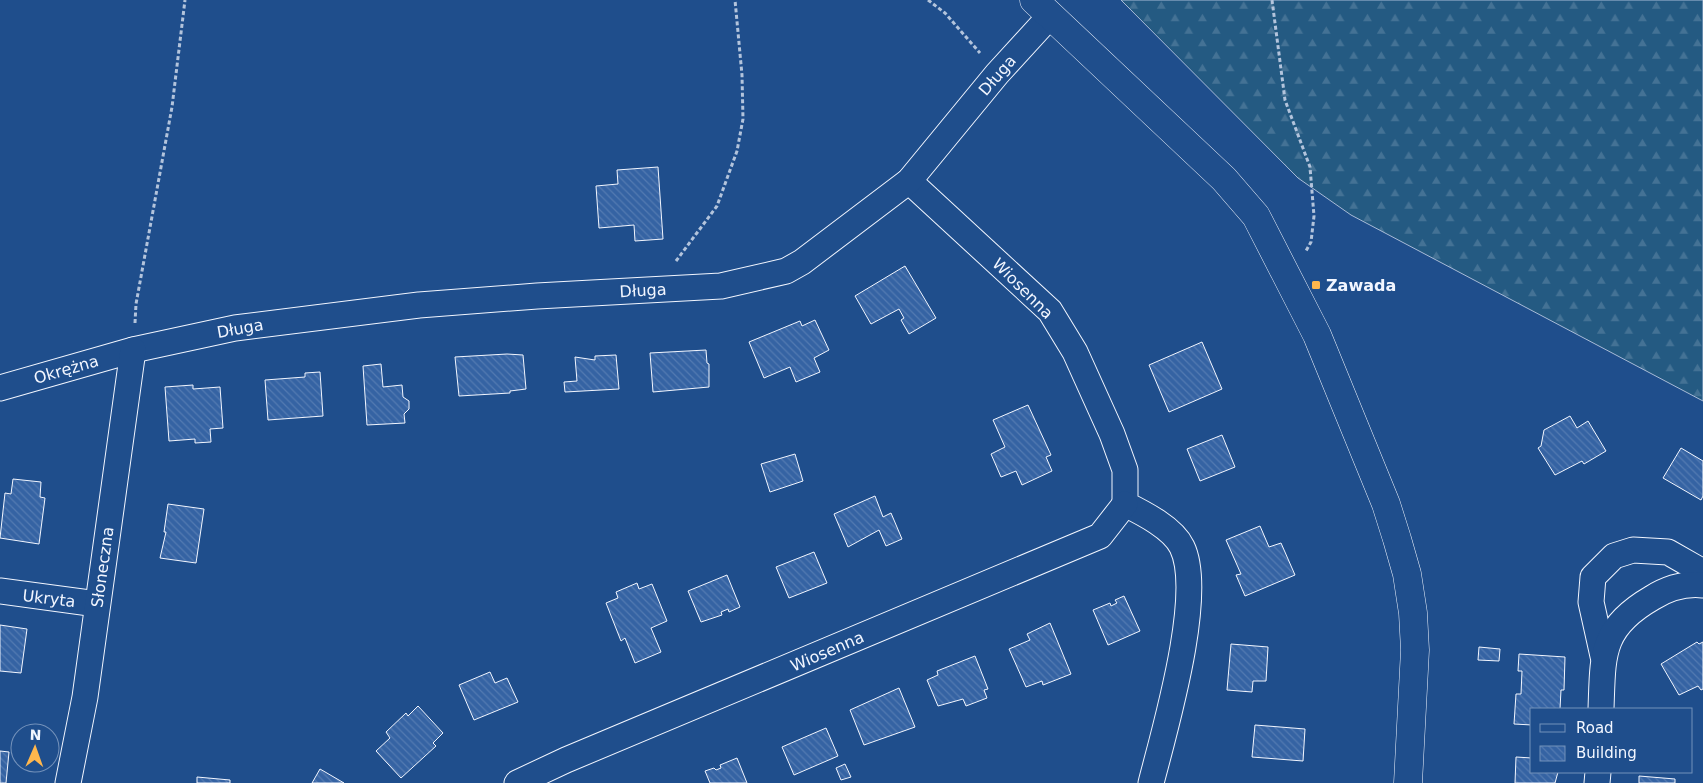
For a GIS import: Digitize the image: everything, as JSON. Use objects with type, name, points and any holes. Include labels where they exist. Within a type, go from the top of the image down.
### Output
[{"type":"street","name":"Długa","points":[[133,350],[235,328],[352,312],[537,296],[721,286],[786,271],[802,262],[909,181],[997,74],[1042,8]]},
{"type":"street","points":[[1042,8],[1224,179],[1256,216],[1317,335],[1386,504],[1407,574],[1413,613],[1415,650],[1408,783]]},
{"type":"street","name":"Wiosenna","points":[[517,783],[566,760],[1100,536],[1125,504],[1125,470],[1112,434],[1075,352],[1050,311],[909,181]]},
{"type":"street","name":"Okrężna","points":[[0,388],[133,350]]},
{"type":"street","name":"Słoneczna","points":[[68,783],[85,697],[133,350]]},
{"type":"street","points":[[1125,504],[1154,518],[1182,546],[1190,588],[1178,680],[1151,783]]},
{"type":"street","points":[[1601,708],[1603,656],[1591,602],[1593,577],[1614,556],[1633,550],[1668,552],[1703,572]]},
{"type":"street","points":[[1603,656],[1615,627],[1631,610],[1667,588],[1694,584],[1703,585]]},
{"type":"street","name":"Ukryta","points":[[0,592],[97,604]]},
{"type":"path","points":[[133,350],[136,304],[172,107],[185,0]]},
{"type":"path","points":[[656,289],[717,206],[737,151],[743,118],[742,75],[735,0]]},
{"type":"path","points":[[928,0],[945,13],[997,74]]},
{"type":"path","points":[[1272,0],[1285,100],[1310,167],[1314,216],[1311,242],[1290,280]]},
{"type":"green space","points":[[1121,0],[1703,0],[1703,401],[1351,215],[1298,178]]},
{"type":"building","points":[[658,167],[663,239],[635,241],[634,225],[599,228],[596,186],[618,184],[617,170]]},
{"type":"building","points":[[905,266],[936,318],[909,334],[901,320],[904,318],[899,309],[871,324],[855,296]]},
{"type":"building","points":[[815,320],[829,350],[814,358],[820,372],[796,382],[790,367],[764,378],[749,342],[800,321],[802,326]]},
{"type":"building","points":[[1202,342],[1222,389],[1169,412],[1149,365]]},
{"type":"building","points":[[706,350],[707,363],[709,364],[709,387],[653,392],[650,353]]},
{"type":"building","points":[[523,355],[526,389],[510,391],[510,393],[459,396],[455,357]]},
{"type":"building","points":[[616,355],[619,389],[565,392],[564,382],[577,381],[575,357],[595,360],[595,356]]},
{"type":"building","points":[[381,364],[383,387],[402,385],[403,397],[409,401],[409,409],[404,414],[405,423],[367,425],[363,366]]},
{"type":"building","points":[[320,372],[323,416],[268,420],[265,380],[305,377],[305,373]]},
{"type":"building","points":[[193,385],[193,389],[220,387],[223,428],[210,429],[211,442],[195,443],[195,439],[169,441],[165,387]]},
{"type":"building","points":[[1028,405],[1051,455],[1046,457],[1052,471],[1022,485],[1016,471],[1001,477],[991,454],[1005,447],[993,420]]},
{"type":"building","points":[[1570,416],[1577,428],[1588,421],[1606,451],[1584,464],[1582,461],[1555,475],[1538,448],[1541,446],[1544,430]]},
{"type":"building","points":[[1222,435],[1235,467],[1200,481],[1187,449]]},
{"type":"building","points":[[1681,448],[1703,461],[1703,496],[1701,500],[1663,478]]},
{"type":"building","points":[[795,454],[803,481],[770,492],[761,464]]},
{"type":"building","points":[[13,479],[41,482],[40,497],[45,498],[39,544],[0,538],[5,493],[11,494]]},
{"type":"building","points":[[875,496],[883,517],[891,513],[902,539],[886,546],[879,530],[848,547],[834,514]]},
{"type":"building","points":[[168,504],[204,509],[196,563],[160,558],[166,532],[164,532]]},
{"type":"building","points":[[1260,526],[1269,547],[1281,543],[1295,575],[1245,596],[1236,575],[1241,574],[1226,540]]},
{"type":"building","points":[[814,552],[827,583],[789,598],[776,567]]},
{"type":"building","points":[[727,575],[740,607],[729,612],[728,609],[721,612],[722,615],[701,622],[688,591]]},
{"type":"building","points":[[637,583],[639,589],[652,584],[667,621],[651,628],[661,652],[635,663],[625,638],[621,641],[606,603],[618,598],[616,592]]},
{"type":"building","points":[[1124,596],[1140,631],[1108,645],[1093,610],[1110,603],[1111,606],[1117,603],[1115,600]]},
{"type":"building","points":[[1050,623],[1071,674],[1043,685],[1042,681],[1026,687],[1009,649],[1030,640],[1027,634]]},
{"type":"building","points":[[0,625],[27,629],[21,673],[0,671]]},
{"type":"building","points":[[1697,642],[1699,644],[1703,642],[1703,689],[1701,690],[1698,686],[1679,695],[1661,664]]},
{"type":"building","points":[[1231,644],[1268,647],[1266,681],[1253,681],[1252,692],[1227,690]]},
{"type":"building","points":[[1479,647],[1500,649],[1499,661],[1478,660]]},
{"type":"building","points":[[1519,654],[1565,657],[1564,690],[1561,690],[1560,708],[1530,708],[1530,725],[1514,724],[1516,694],[1521,694],[1522,671],[1518,671]]},
{"type":"building","points":[[975,656],[988,689],[984,690],[987,698],[966,706],[963,699],[938,706],[927,680],[938,675],[937,671]]},
{"type":"building","points":[[490,672],[495,683],[507,678],[518,702],[474,720],[459,685]]},
{"type":"building","points":[[899,688],[915,727],[864,745],[850,710]]},
{"type":"building","points":[[418,706],[443,733],[433,743],[436,746],[401,778],[376,751],[390,738],[386,732],[406,713],[408,716]]},
{"type":"building","points":[[1255,725],[1305,729],[1303,761],[1252,757]]},
{"type":"building","points":[[826,728],[838,756],[794,775],[782,747]]},
{"type":"building","points":[[0,751],[9,752],[6,783],[0,783]]},
{"type":"building","points":[[1516,757],[1530,758],[1530,773],[1558,773],[1555,783],[1515,783]]},
{"type":"building","points":[[737,758],[747,783],[710,783],[705,771],[721,768],[720,765]]},
{"type":"building","points":[[845,764],[851,777],[841,780],[836,768]]},
{"type":"building","points":[[320,769],[344,783],[312,783]]},
{"type":"building","points":[[1639,776],[1675,779],[1675,783],[1639,783]]},
{"type":"building","points":[[197,777],[230,780],[230,783],[197,783]]},
{"type":"place","name":"Zawada","points":[[1316,285]]}]
